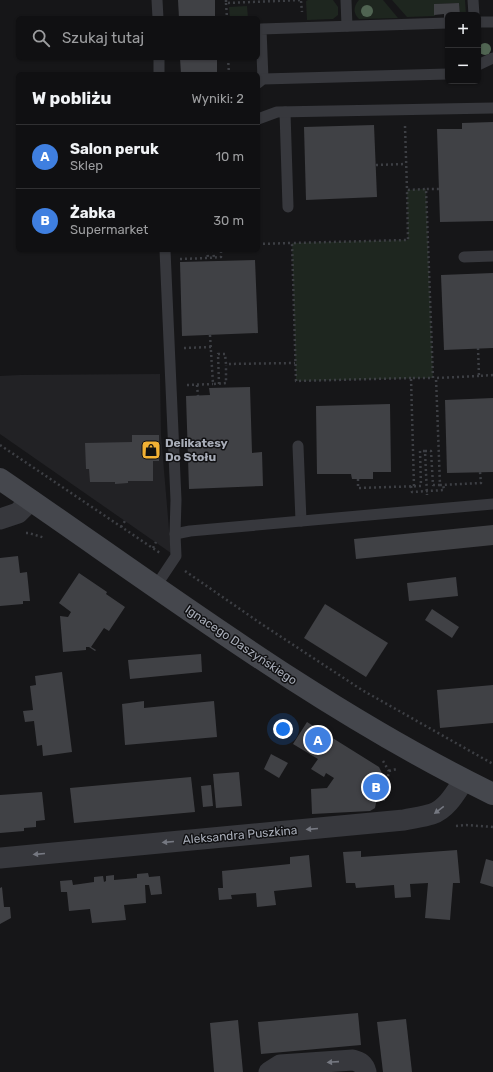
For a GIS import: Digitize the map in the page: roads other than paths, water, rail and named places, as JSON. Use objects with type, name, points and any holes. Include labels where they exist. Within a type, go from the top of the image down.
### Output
[{"type":"street","name":"Ignacego Daszyńskiego","points":[[0,479],[311,693],[408,750],[493,794]]},
{"type":"street","points":[[0,519],[18,512],[31,500]]},
{"type":"street","name":"Aleksandra Puszkina","points":[[0,858],[404,820],[433,814],[440,810],[452,798],[464,780]]},
{"type":"street","points":[[269,1072],[280,1065],[353,1060],[364,1065],[366,1072]]},
{"type":"lane","points":[[157,0],[158,16]]},
{"type":"lane","points":[[346,0],[347,26]]},
{"type":"lane","points":[[473,0],[474,12]]},
{"type":"lane","points":[[481,22],[493,22]]},
{"type":"lane","points":[[445,23],[261,29],[260,81],[445,74]]},
{"type":"lane","points":[[481,64],[493,58]]},
{"type":"lane","points":[[159,60],[159,72]]},
{"type":"lane","points":[[260,118],[277,112],[493,108]]},
{"type":"lane","points":[[285,112],[288,208]]},
{"type":"lane","points":[[156,586],[176,556],[174,534],[176,500],[165,252]]},
{"type":"lane","points":[[464,257],[493,256]]},
{"type":"lane","points":[[298,446],[301,521]]},
{"type":"lane","points":[[174,534],[190,531],[493,504]]},
{"type":"place","name":"Delikatesy Do Stołu","points":[[151,450]]},
{"type":"place","name":"Salon peruk","points":[[318,740]]},
{"type":"place","name":"Żabka","points":[[376,787]]}]
